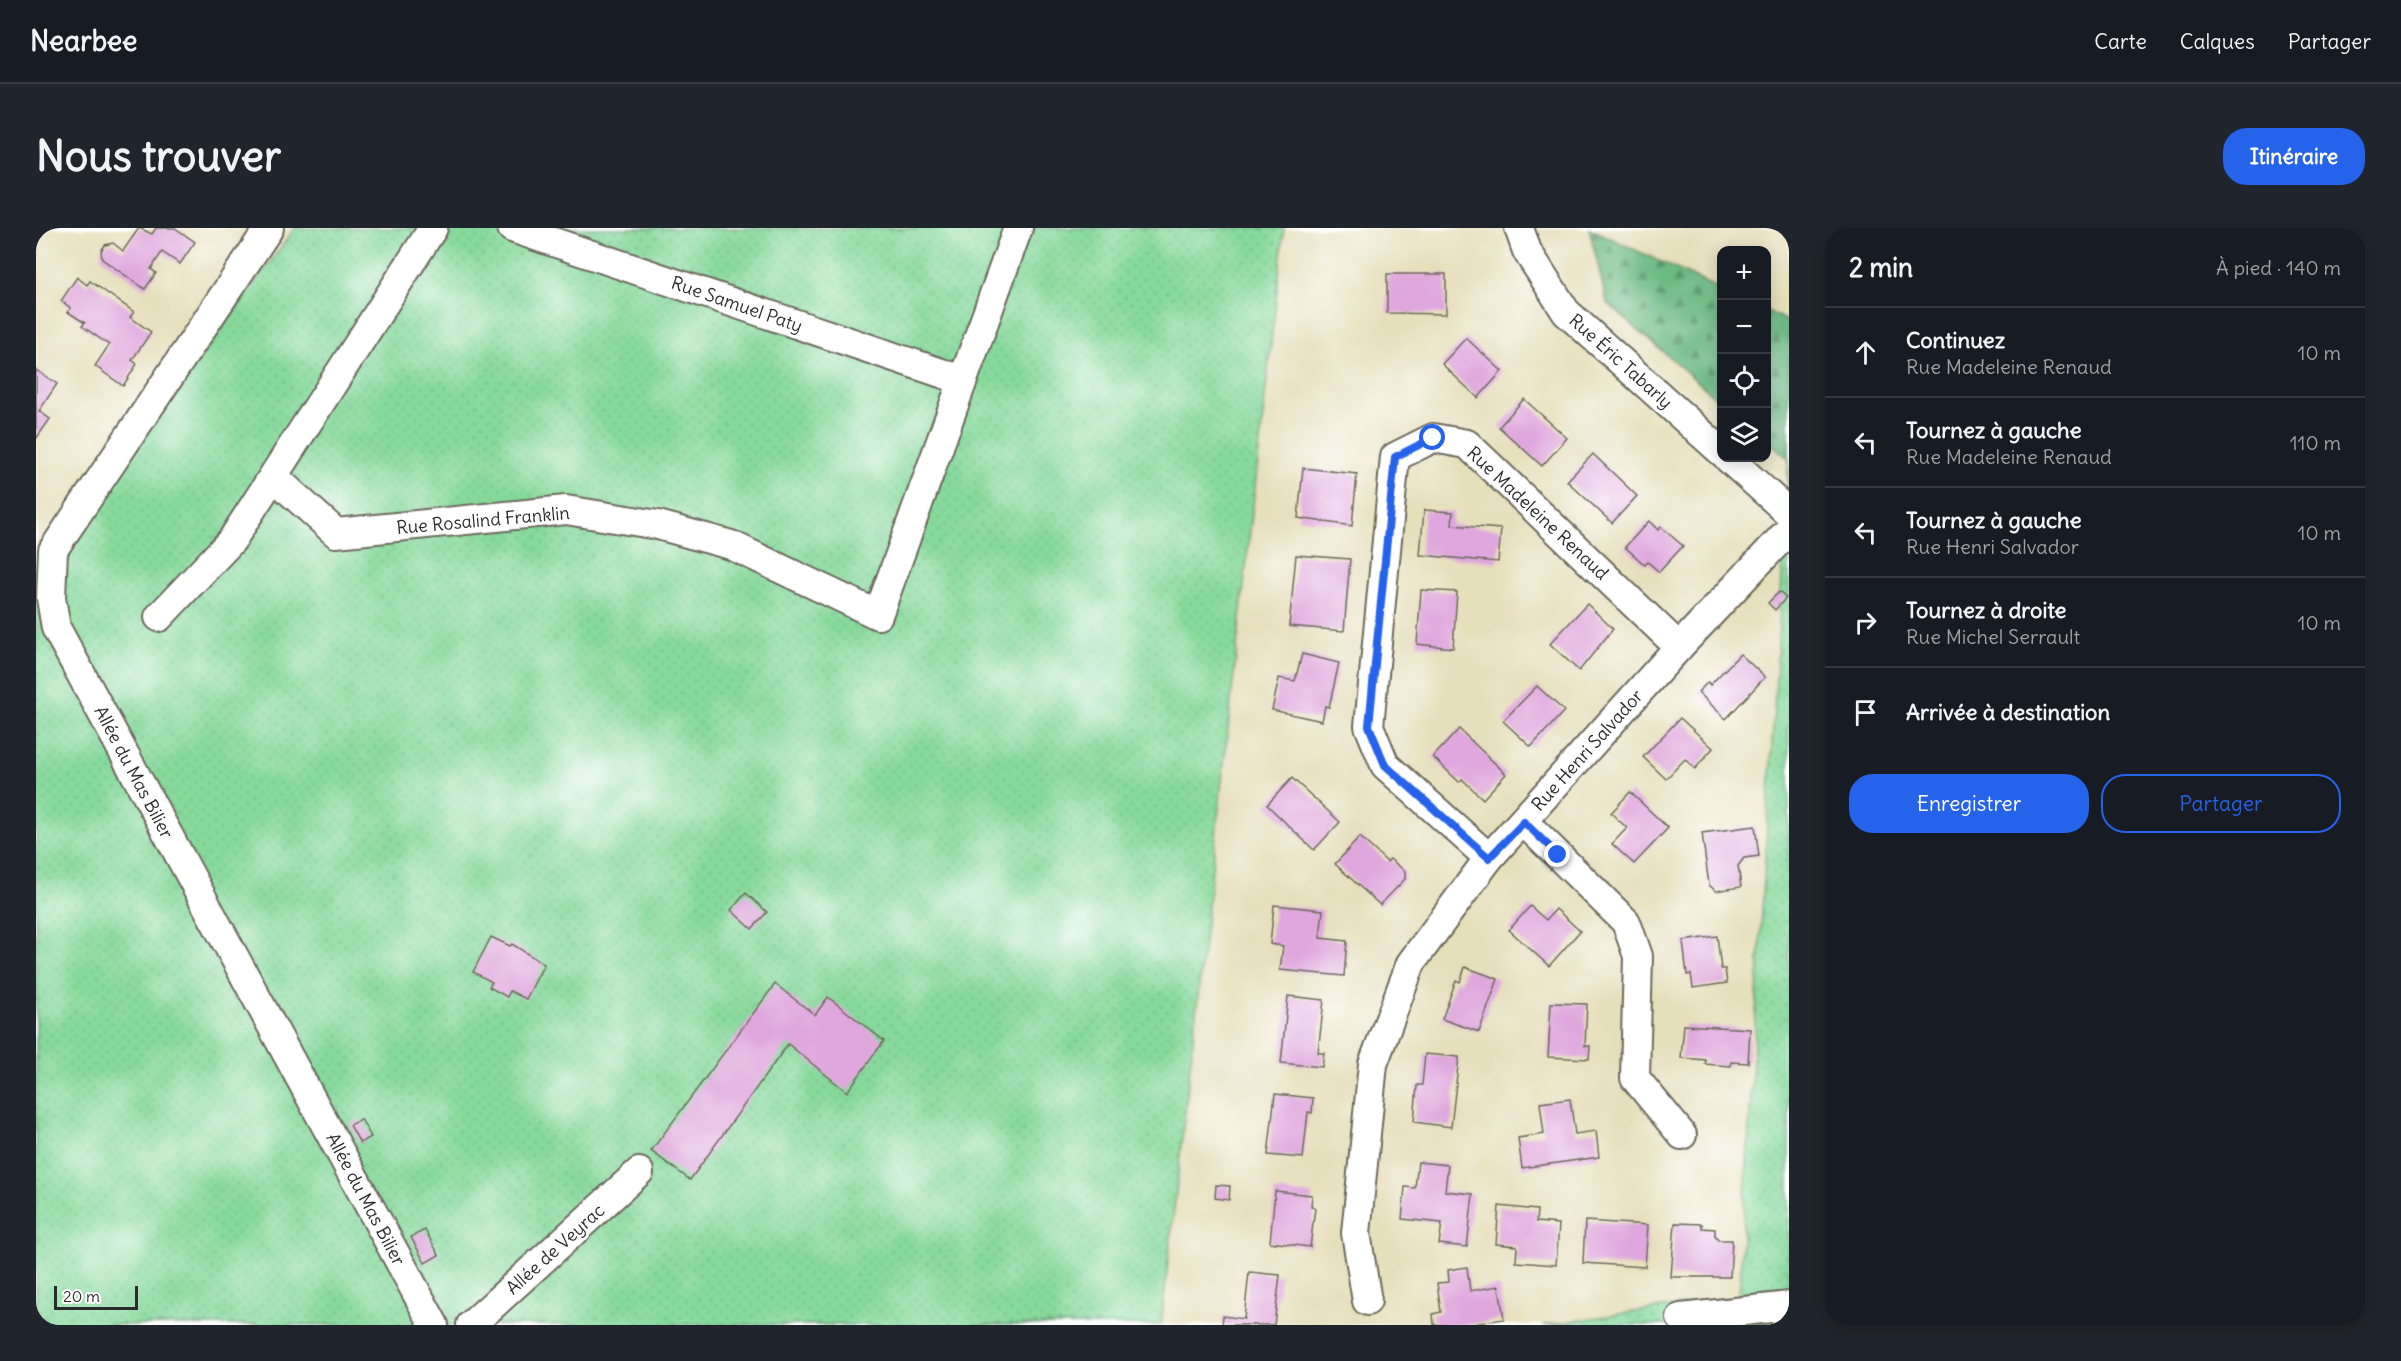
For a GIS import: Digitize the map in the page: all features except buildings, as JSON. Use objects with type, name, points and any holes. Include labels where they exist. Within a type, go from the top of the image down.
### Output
[{"type":"street","name":"Allée du Mas Bilier","points":[[269,228],[53,550],[51,598],[56,628],[434,1325]]},
{"type":"street","points":[[159,617],[232,540],[433,228]]},
{"type":"street","name":"Rue Samuel Paty","points":[[513,228],[962,380]]},
{"type":"street","points":[[962,380],[1018,228]]},
{"type":"street","name":"Rue Éric Tabarly","points":[[1519,228],[1527,251],[1566,312],[1717,448]]},
{"type":"street","name":"Rue Rosalind Franklin","points":[[274,477],[336,533],[566,510],[658,525],[731,544],[878,615],[962,380]]},
{"type":"street","name":"Rue Madeleine Renaud","points":[[1489,858],[1385,765],[1369,726],[1395,457],[1433,438],[1467,444],[1679,647]]},
{"type":"street","points":[[1732,462],[1789,513]]},
{"type":"street","name":"Rue Henri Salvador","points":[[1367,1301],[1356,1233],[1373,1064],[1411,963],[1489,858],[1524,822],[1679,647],[1789,530]]},
{"type":"street","points":[[1524,822],[1626,922],[1638,956],[1635,1078],[1682,1135]]},
{"type":"street","name":"Allée de Veyrac","points":[[471,1325],[639,1172]]},
{"type":"street","points":[[1682,1318],[1789,1306]]},
{"type":"green space","points":[[295,228],[1284,228],[1161,1325],[36,1325],[36,584]]},
{"type":"green space","points":[[1589,228],[1717,288],[1717,399],[1607,303]]},
{"type":"green space","points":[[1771,313],[1789,322],[1789,459],[1771,443]]},
{"type":"green space","points":[[1789,459],[1789,1325],[1543,1325],[1739,1297]]},
{"type":"route","points":[[1433,438],[1395,457],[1369,726],[1385,765],[1489,858],[1524,822],[1558,855]]}]
